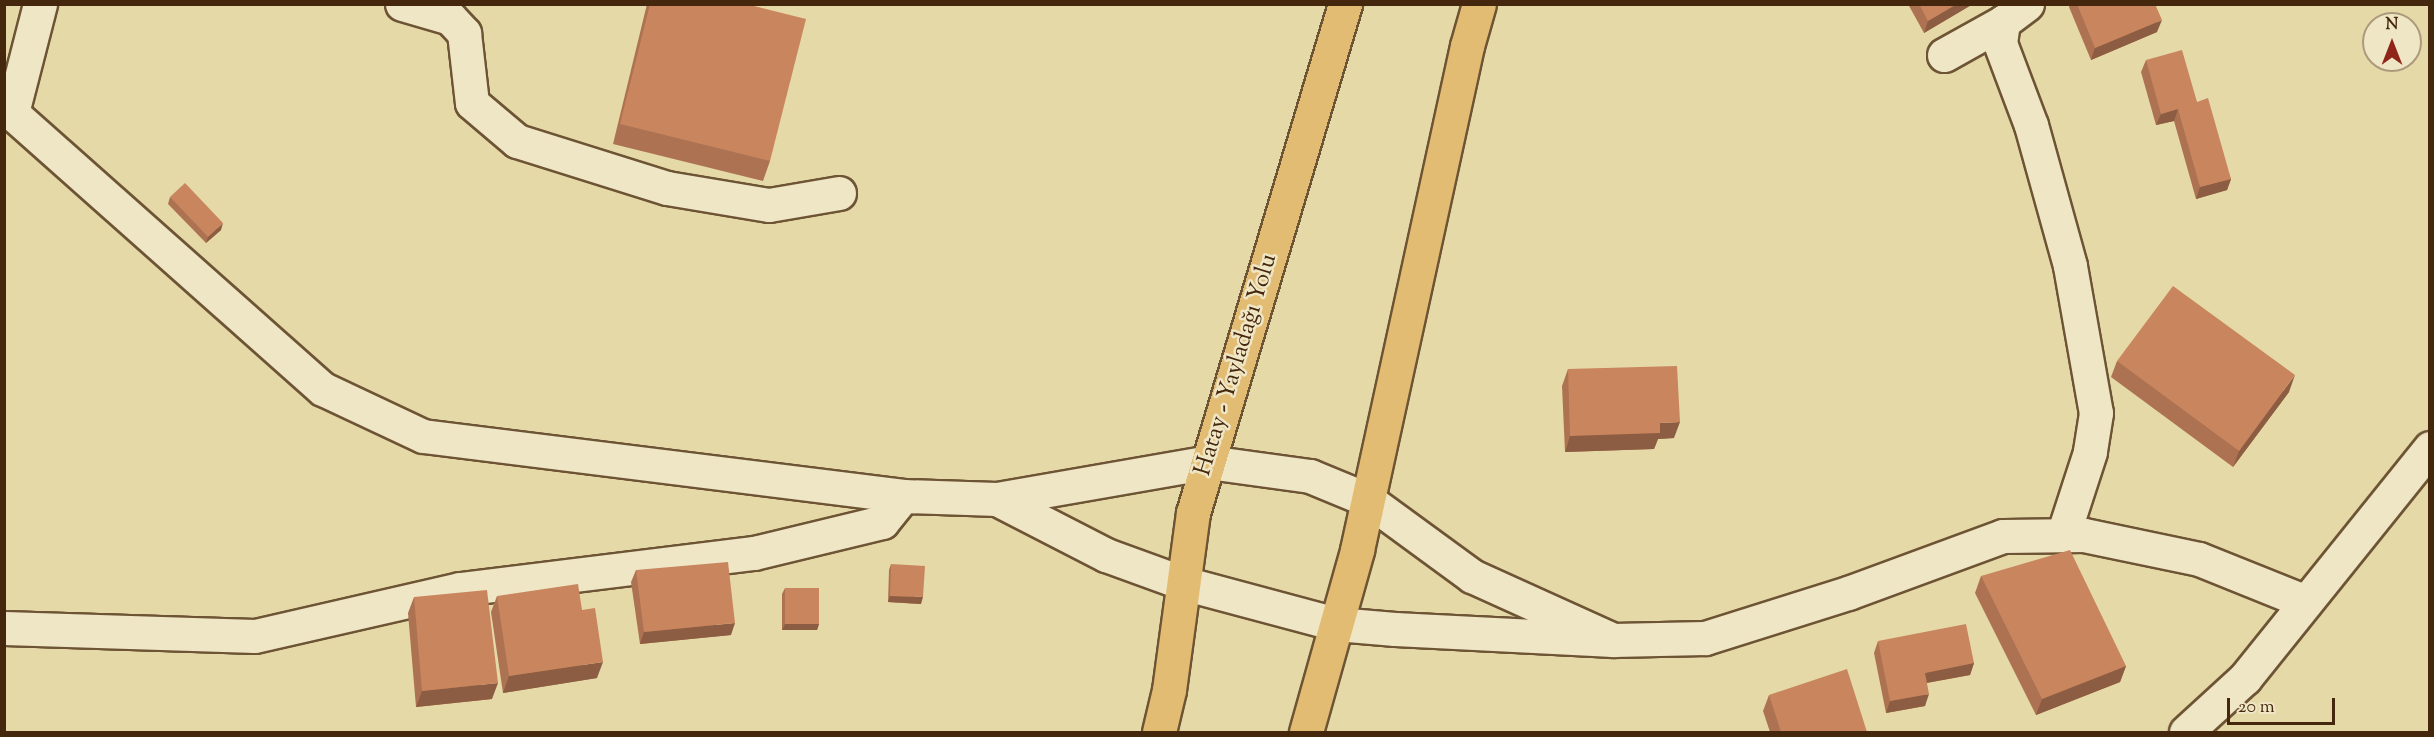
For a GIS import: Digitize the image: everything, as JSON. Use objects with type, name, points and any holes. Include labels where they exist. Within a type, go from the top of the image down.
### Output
[{"type":"highway","name":"Hatay - Yayladağı Yolu","points":[[1159,732],[1169,690],[1192,513],[1345,4]]},
{"type":"highway","points":[[1306,732],[1368,500],[1467,46],[1479,4]]},
{"type":"street","points":[[40,4],[8,110],[323,389],[423,436],[903,496],[996,499],[1208,462],[1310,476],[1368,500],[1472,576],[1613,640]]},
{"type":"street","points":[[402,4],[450,18],[464,33],[471,103],[518,141],[667,188],[769,205],[839,193]]},
{"type":"street","points":[[1944,55],[2015,13]]},
{"type":"street","points":[[2015,13],[2000,43],[2031,125],[2070,266],[2096,413],[2091,452],[2063,536]]},
{"type":"street","points":[[2186,732],[2245,678],[2430,448]]},
{"type":"street","points":[[4,628],[255,636],[460,589],[754,553],[882,522],[903,496]]},
{"type":"street","points":[[996,499],[1106,555],[1183,583],[1336,624],[1613,640],[1705,638],[1848,593],[2003,536],[2084,535],[2199,559],[2306,602]]},
{"type":"building","points":[[650,4],[746,4],[806,19],[770,161],[620,124]]},
{"type":"building","points":[[1919,4],[1957,4],[1928,21]]},
{"type":"building","points":[[2077,4],[2155,4],[2162,20],[2095,48]]},
{"type":"building","points":[[2182,50],[2197,102],[2208,98],[2231,179],[2200,187],[2178,109],[2161,114],[2146,60]]},
{"type":"building","points":[[185,183],[223,223],[208,237],[170,197]]},
{"type":"building","points":[[2173,286],[2295,375],[2239,451],[2117,361]]},
{"type":"building","points":[[1677,366],[1680,422],[1660,423],[1660,433],[1570,436],[1568,369]]},
{"type":"building","points":[[2070,550],[2126,666],[2042,699],[1981,576]]},
{"type":"building","points":[[728,562],[735,623],[644,632],[636,570]]},
{"type":"building","points":[[891,564],[925,566],[923,597],[890,596]]},
{"type":"building","points":[[578,584],[582,610],[595,608],[603,662],[509,676],[497,596]]},
{"type":"building","points":[[785,588],[819,588],[819,624],[785,624]]},
{"type":"building","points":[[487,590],[498,683],[422,691],[414,597]]},
{"type":"building","points":[[1966,624],[1974,663],[1925,673],[1929,694],[1890,701],[1878,641]]},
{"type":"building","points":[[1847,669],[1867,732],[1781,732],[1769,695]]}]
